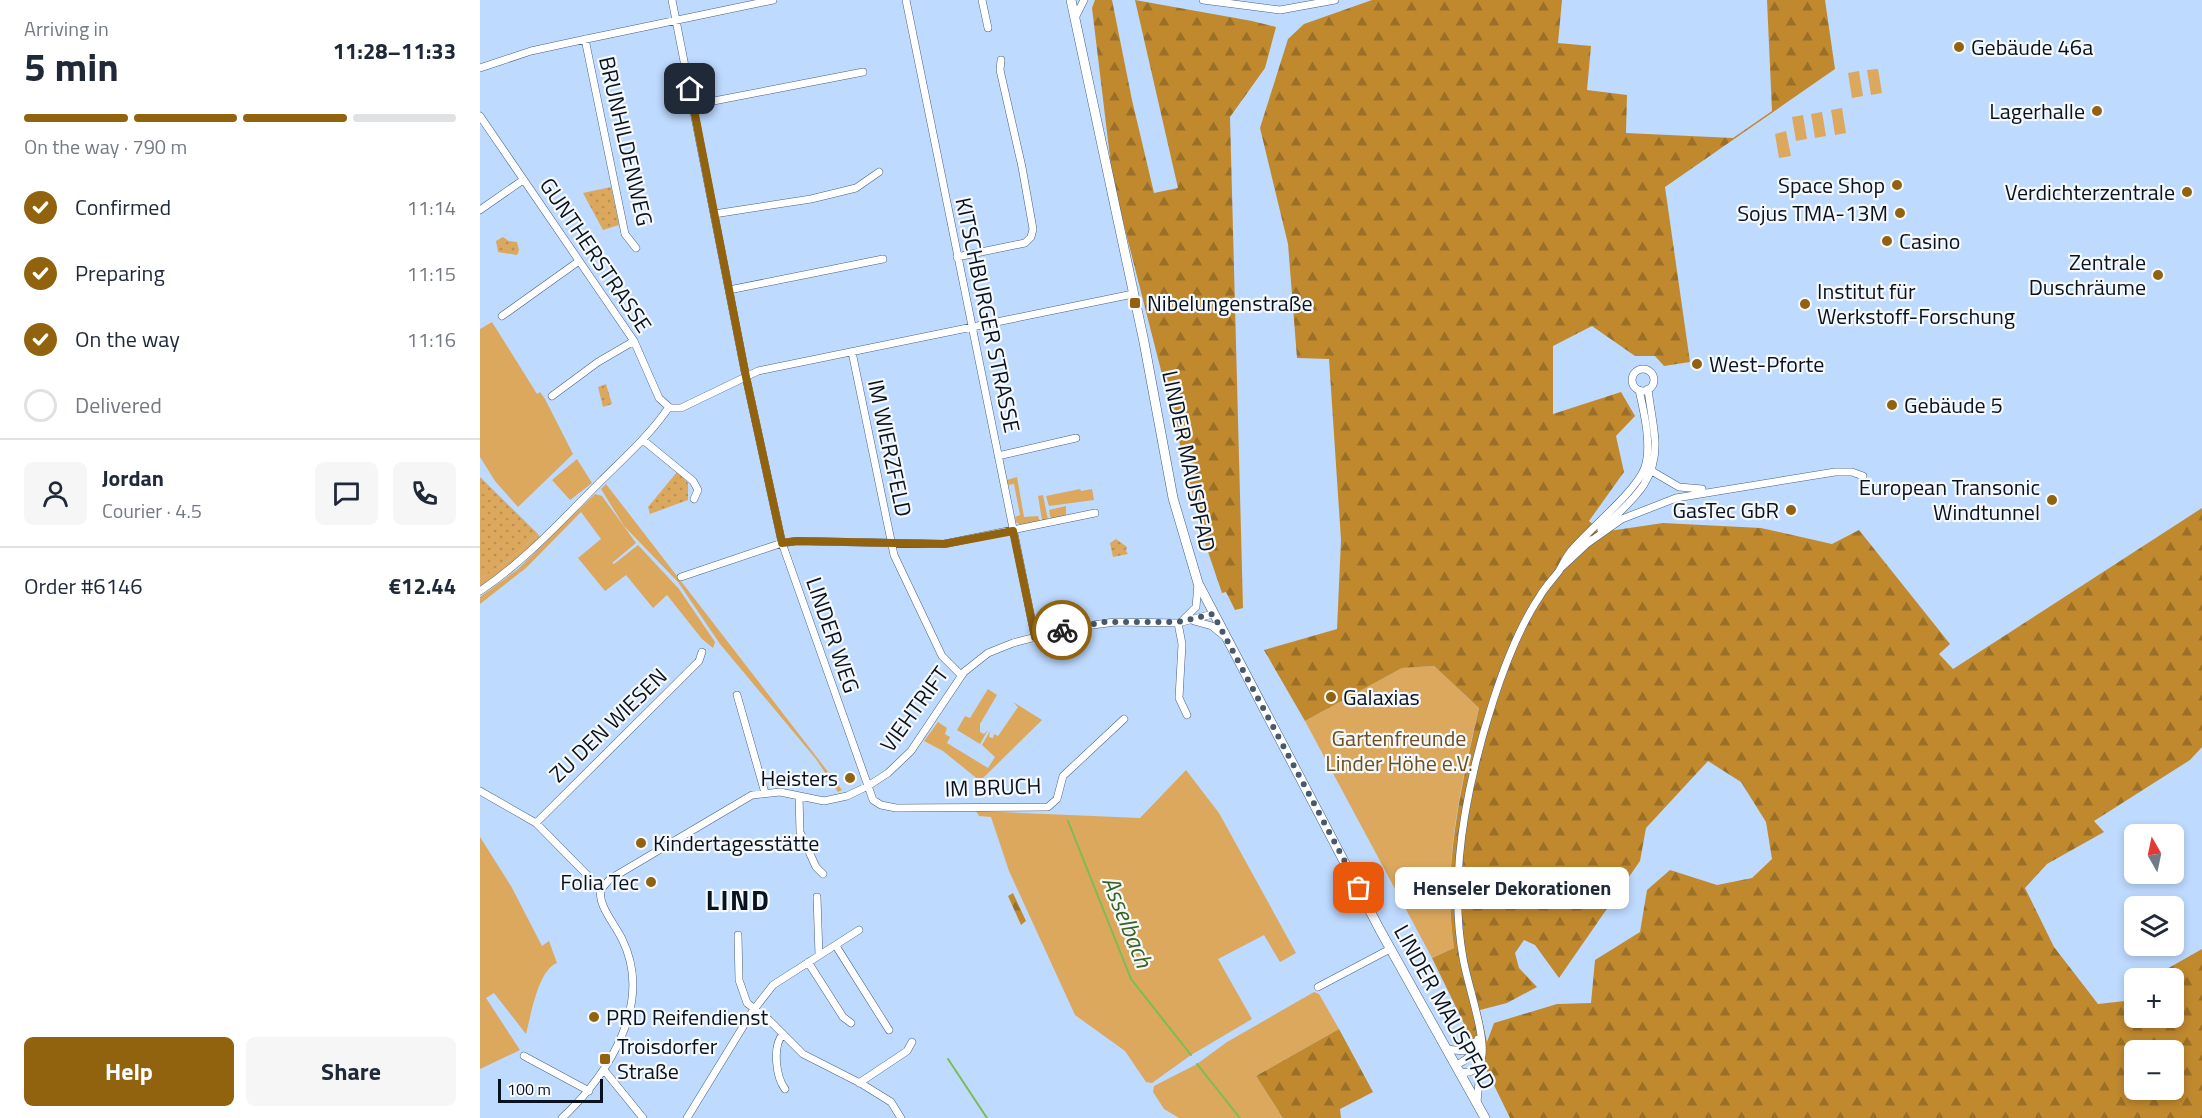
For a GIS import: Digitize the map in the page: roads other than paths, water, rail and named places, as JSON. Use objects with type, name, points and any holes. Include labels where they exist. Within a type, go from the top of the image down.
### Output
[{"type":"street","name":"LINDER WEG","points":[[672,0],[746,377],[782,543],[868,786]]},
{"type":"street","points":[[480,68],[531,51],[773,0]]},
{"type":"street","name":"KITSCHBURGER STRASSE","points":[[906,0],[1035,637]]},
{"type":"street","points":[[982,0],[988,28]]},
{"type":"street","name":"LINDER MAUSPFAD","points":[[1071,0],[1173,498],[1198,583],[1390,949],[1485,1118]]},
{"type":"street","points":[[1075,18],[1084,0]]},
{"type":"street","points":[[1203,0],[1280,10],[1335,0]]},
{"type":"street","name":"BRUNHILDENWEG","points":[[585,39],[625,234],[636,248]]},
{"type":"street","points":[[957,257],[1015,246],[1031,237],[1030,213],[1000,70],[1001,60]]},
{"type":"street","points":[[693,105],[863,72]]},
{"type":"street","name":"GUNTHERSTRASSE","points":[[480,116],[634,341],[659,398],[669,407]]},
{"type":"street","points":[[714,214],[811,199],[856,188],[879,172]]},
{"type":"street","points":[[480,210],[523,180]]},
{"type":"street","points":[[729,290],[883,259]]},
{"type":"street","points":[[502,316],[579,261]]},
{"type":"street","points":[[480,591],[524,557],[643,440],[669,407],[681,408],[758,371],[1133,294]]},
{"type":"street","points":[[552,396],[598,362],[634,341]]},
{"type":"street","name":"IM WIERZFELD","points":[[852,352],[891,544],[942,657],[961,675]]},
{"type":"street","points":[[1641,368],[1653,375],[1654,382],[1648,389],[1640,390],[1634,387],[1631,378],[1641,368]]},
{"type":"street","points":[[1560,569],[1632,499],[1649,470],[1655,439],[1648,389]]},
{"type":"street","points":[[1477,1104],[1482,1057],[1458,927],[1458,869],[1465,813],[1492,704],[1519,634],[1539,597],[1569,553],[1649,470],[1640,390]]},
{"type":"street","points":[[998,456],[1076,438]]},
{"type":"street","points":[[643,440],[693,481],[698,490],[694,499]]},
{"type":"street","points":[[1649,470],[1679,487],[1690,490],[1726,488]]},
{"type":"street","points":[[1588,543],[1641,510],[1676,498],[1726,488],[1844,471],[1863,476]]},
{"type":"street","points":[[1669,480],[1676,498]]},
{"type":"street","points":[[1632,487],[1632,499],[1641,510]]},
{"type":"street","points":[[681,577],[782,543],[797,541],[944,544],[1095,513]]},
{"type":"street","points":[[1187,715],[1179,698],[1182,644],[1176,622],[1190,615],[1196,607],[1198,583]]},
{"type":"street","name":"VIEHTRIFT","points":[[601,889],[610,879],[737,802],[765,792],[830,800],[868,786],[888,773],[911,751],[961,675],[984,654],[1035,637],[1104,622],[1176,622],[1213,614]]},
{"type":"street","points":[[1192,620],[1212,626],[1228,639]]},
{"type":"street","name":"ZU DEN WIESEN","points":[[536,823],[699,661],[702,652]]},
{"type":"street","points":[[737,695],[765,792]]},
{"type":"street","name":"IM BRUCH","points":[[868,786],[873,800],[886,807],[1048,807],[1057,799],[1063,776],[1124,719]]},
{"type":"street","points":[[480,791],[536,823],[601,889],[600,898],[632,959],[635,982],[630,1010],[621,1036],[604,1070],[589,1091],[562,1118]]},
{"type":"street","points":[[799,796],[800,832],[816,867],[823,874]]},
{"type":"street","points":[[817,897],[819,956]]},
{"type":"street","points":[[687,1118],[754,1009],[776,982],[859,930]]},
{"type":"street","points":[[738,935],[741,991],[747,1003],[810,1059],[891,1102],[901,1118]]},
{"type":"street","points":[[836,946],[889,1030]]},
{"type":"street","points":[[1318,987],[1390,949]]},
{"type":"street","points":[[808,962],[843,1017],[851,1023]]},
{"type":"street","points":[[1478,1028],[1478,1045],[1458,1068],[1469,1072],[1475,1069],[1482,1057]]},
{"type":"street","points":[[783,1034],[777,1049],[779,1078],[785,1089]]},
{"type":"street","points":[[1447,1049],[1468,1049],[1478,1038]]},
{"type":"street","points":[[859,1083],[907,1051],[912,1042]]},
{"type":"street","points":[[524,1056],[589,1091]]},
{"type":"street","points":[[604,1070],[643,1118]]},
{"type":"waterway","name":"Asselbach","points":[[1068,821],[1131,979],[1191,1055]]},
{"type":"waterway","points":[[948,1059],[987,1118]]},
{"type":"waterway","name":"Asselbach","points":[[1197,1064],[1240,1118]]},
{"type":"place","name":"Gebäude 46a","points":[[1959,47]]},
{"type":"place","name":"Lagerhalle","points":[[2097,111]]},
{"type":"place","name":"Space Shop","points":[[1897,185]]},
{"type":"place","name":"Verdichterzentrale","points":[[2187,192]]},
{"type":"place","name":"Sojus TMA-13M","points":[[1900,213]]},
{"type":"place","name":"Casino","points":[[1887,241]]},
{"type":"place","name":"Zentrale Duschräume","points":[[2158,275]]},
{"type":"place","name":"Nibelungenstraße","points":[[1135,303]]},
{"type":"place","name":"Institut für Werkstoff-Forschung","points":[[1805,304]]},
{"type":"place","name":"West-Pforte","points":[[1697,364]]},
{"type":"place","name":"Gebäude 5","points":[[1892,405]]},
{"type":"place","name":"European Transonic Windtunnel","points":[[2052,500]]},
{"type":"place","name":"GasTec GbR","points":[[1791,510]]},
{"type":"place","name":"Galaxias","points":[[1331,697]]},
{"type":"place","name":"Heisters","points":[[850,778]]},
{"type":"place","name":"Kindertagesstätte","points":[[641,843]]},
{"type":"place","name":"Folia Tec","points":[[651,882]]},
{"type":"place","name":"Henseler Dekorationen","points":[[1359,888]]},
{"type":"place","name":"PRD Reifendienst","points":[[594,1017]]},
{"type":"place","name":"Troisdorfer Straße","points":[[605,1059]]},
{"type":"district","name":"LIND","points":[[738,900]]},
{"type":"park label","name":"Gartenfreunde Linder Höhe e.V.","points":[[1399,750]]}]
